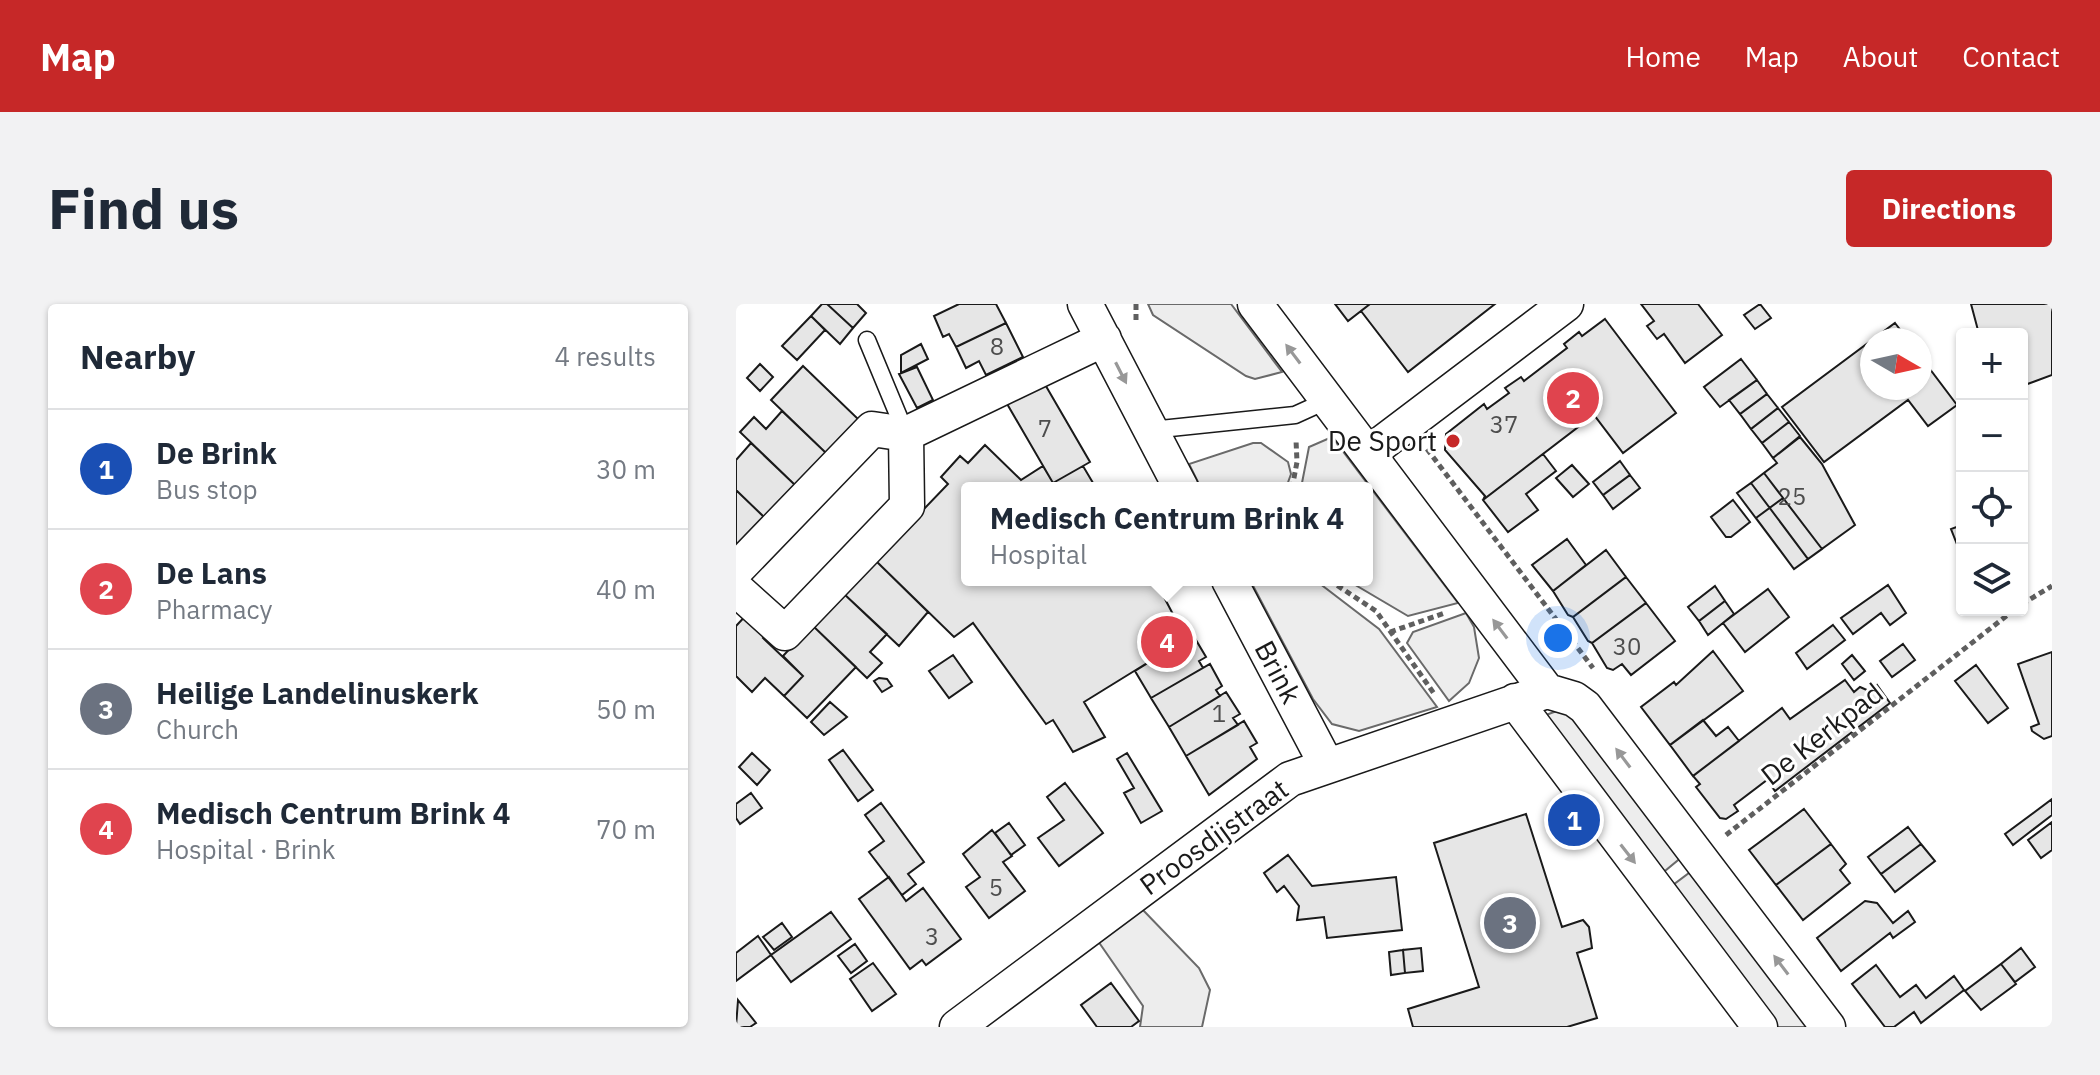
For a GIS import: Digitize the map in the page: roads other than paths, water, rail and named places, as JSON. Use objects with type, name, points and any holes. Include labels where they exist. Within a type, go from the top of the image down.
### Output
[{"type":"street","points":[[1085,304],[1178,482]]},
{"type":"street","points":[[1255,304],[1547,691],[1574,699],[1585,707],[1828,1027]]},
{"type":"street","points":[[1369,453],[1566,304]]},
{"type":"street","points":[[736,570],[872,429],[906,434],[1104,339]]},
{"type":"street","points":[[736,589],[785,633],[907,506],[906,434]]},
{"type":"street","name":"Brink","points":[[1232,586],[1326,764]]},
{"type":"street","name":"Proosdijstraat","points":[[957,1027],[1290,779],[1326,764],[1547,691]]},
{"type":"street","points":[[1515,701],[1760,1027]]},
{"type":"lane","points":[[867,340],[906,434]]},
{"type":"lane","points":[[1151,430],[1295,415],[1328,400]]},
{"type":"place","name":"De Lans","points":[[1573,398]]},
{"type":"place","name":"De Sport","points":[[1453,441]]},
{"type":"place","name":"Medisch Centrum Brink 4","points":[[1167,642]]},
{"type":"place","name":"De Brink","points":[[1574,820]]},
{"type":"place","name":"Heilige Landelinuskerk","points":[[1510,923]]}]
